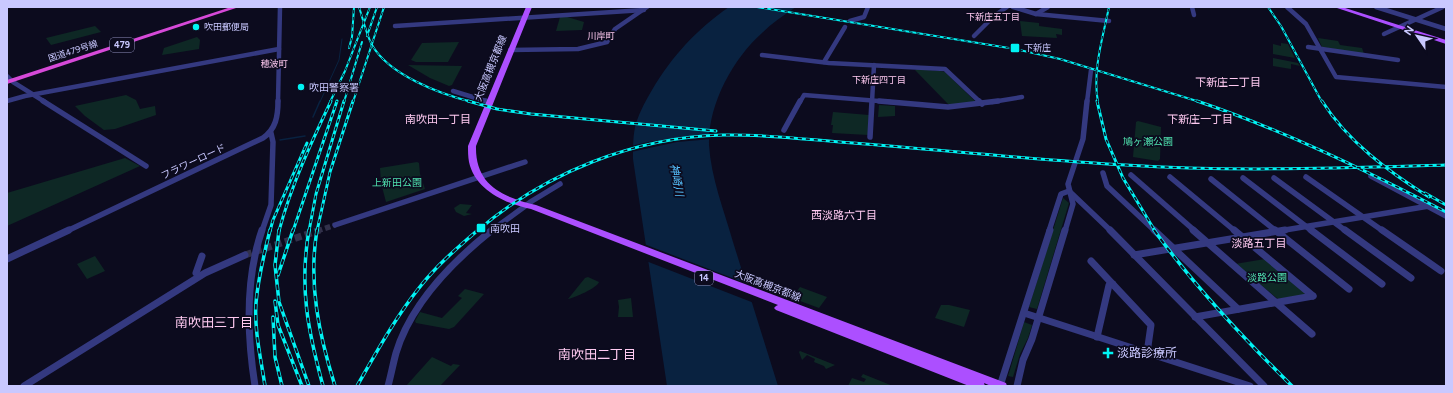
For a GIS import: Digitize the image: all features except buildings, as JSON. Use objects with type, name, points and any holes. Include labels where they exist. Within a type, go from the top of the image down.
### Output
[{"type":"highway","name":"国道479号線","points":[[8,80],[236,7]]},
{"type":"main road","name":"大阪高槻京都線","points":[[529,7],[510,50],[472,146],[473,165],[480,177],[496,194],[507,200],[525,206],[529,210],[578,226],[833,326],[980,386]]},
{"type":"main road","points":[[1337,7],[1356,7]]},
{"type":"main road","points":[[1346,8],[1446,42]]},
{"type":"main road","name":"大阪高槻京都線","points":[[833,326],[1000,386]]},
{"type":"street","points":[[255,386],[251,362],[249,294],[259,239],[271,205],[273,142],[271,133],[277,122],[278,110],[280,7]]},
{"type":"street","points":[[850,20],[864,17],[868,7]]},
{"type":"street","points":[[974,36],[994,16],[1007,7]]},
{"type":"street","points":[[1013,7],[1036,14],[1109,21]]},
{"type":"street","points":[[1036,14],[1048,7]]},
{"type":"street","points":[[1192,7],[1194,15]]},
{"type":"street","points":[[1287,7],[1306,24],[1336,77],[1446,87]]},
{"type":"street","points":[[1376,7],[1446,29]]},
{"type":"street","points":[[1384,34],[1443,7]]},
{"type":"street","points":[[395,26],[524,18],[645,8]]},
{"type":"street","points":[[510,50],[578,49],[607,42],[615,29],[645,8]]},
{"type":"street","points":[[824,62],[845,27]]},
{"type":"street","points":[[1308,47],[1398,60]]},
{"type":"street","points":[[7,101],[33,94],[279,49]]},
{"type":"street","points":[[762,54],[824,62],[945,69],[982,104]]},
{"type":"street","points":[[870,137],[874,65]]},
{"type":"street","points":[[1017,386],[1023,360],[1038,318],[1073,204],[1068,184],[1083,138],[1090,70]]},
{"type":"street","points":[[8,80],[33,94],[146,166]]},
{"type":"street","points":[[453,91],[489,102]]},
{"type":"street","points":[[784,130],[804,95],[948,107],[982,104],[1022,97]]},
{"type":"street","name":"フラワーロード","points":[[7,259],[251,145],[271,133]]},
{"type":"street","points":[[335,225],[524,162]]},
{"type":"street","points":[[1103,173],[1107,186],[1238,309]]},
{"type":"street","points":[[1131,175],[1312,334]]},
{"type":"street","points":[[1371,176],[1446,216]]},
{"type":"street","points":[[1170,177],[1313,296],[1195,317]]},
{"type":"street","points":[[1306,177],[1441,271]]},
{"type":"street","points":[[1243,178],[1382,284]]},
{"type":"street","points":[[1274,178],[1411,278]]},
{"type":"street","points":[[1211,179],[1349,290]]},
{"type":"street","points":[[388,386],[394,358],[402,337],[416,312],[432,289],[480,240],[525,206],[560,184]]},
{"type":"street","points":[[1069,191],[1264,386]]},
{"type":"street","points":[[1000,386],[1061,194],[1069,191]]},
{"type":"street","points":[[1134,255],[1429,206]]},
{"type":"street","points":[[24,386],[205,273],[245,255]]},
{"type":"street","points":[[196,273],[202,256]]},
{"type":"street","points":[[1091,261],[1151,325],[1147,353]]},
{"type":"street","points":[[1097,337],[1109,285],[1113,284]]},
{"type":"street","points":[[1024,313],[1250,386]]},
{"type":"green space","points":[[564,16],[584,22],[582,30],[556,31],[560,17]]},
{"type":"green space","points":[[1020,21],[1039,23],[1039,26],[1062,29],[1062,35],[1056,34],[1057,38],[1022,36]]},
{"type":"green space","points":[[95,26],[101,32],[51,45],[46,38]]},
{"type":"green space","points":[[197,37],[200,40],[199,49],[162,55],[164,48]]},
{"type":"green space","points":[[1318,38],[1338,41],[1340,45],[1362,48],[1364,54],[1322,47]]},
{"type":"green space","points":[[459,42],[448,62],[416,62],[411,60],[422,43]]},
{"type":"green space","points":[[1281,43],[1288,44],[1295,58],[1273,54],[1273,44],[1281,46]]},
{"type":"green space","points":[[1273,58],[1298,63],[1300,66],[1291,64],[1291,69],[1273,66]]},
{"type":"green space","points":[[408,65],[462,66],[452,85],[449,86],[430,78]]},
{"type":"green space","points":[[915,70],[945,72],[976,102],[949,105]]},
{"type":"green space","points":[[126,95],[136,100],[140,109],[155,106],[156,115],[115,129],[104,130],[85,116],[75,106]]},
{"type":"green space","points":[[879,105],[895,106],[895,116],[878,117]]},
{"type":"green space","points":[[833,112],[869,115],[868,135],[832,133],[833,125],[831,125]]},
{"type":"green space","name":"鳩ヶ瀬公園","points":[[1138,121],[1161,127],[1160,159],[1158,161],[1133,157],[1136,122]]},
{"type":"green space","points":[[125,158],[140,166],[7,226],[7,193]]},
{"type":"green space","name":"上新田公園","points":[[417,162],[419,163],[420,174],[425,189],[386,202],[381,183],[380,168]]},
{"type":"green space","points":[[1063,198],[1069,203],[1037,309],[1029,307]]},
{"type":"green space","points":[[460,204],[472,205],[466,213],[472,214],[464,216],[456,212],[454,208]]},
{"type":"green space","points":[[95,256],[105,271],[87,279],[77,264]]},
{"type":"green space","name":"淡路公園","points":[[1265,259],[1305,292],[1304,295],[1278,299],[1235,264]]},
{"type":"green space","points":[[588,277],[599,282],[590,290],[568,299],[585,278]]},
{"type":"green space","points":[[800,287],[827,297],[819,308],[792,298]]},
{"type":"green space","points":[[465,289],[484,294],[454,327],[449,329],[416,323],[415,321],[420,312],[442,318],[462,298],[458,296]]},
{"type":"green space","points":[[631,298],[633,317],[618,317],[618,300]]},
{"type":"green space","points":[[941,305],[949,305],[970,310],[964,327],[935,318]]},
{"type":"green space","points":[[1024,322],[1032,325],[1028,338],[1020,354],[1013,377],[1008,376],[1009,373]]},
{"type":"green space","points":[[800,351],[835,365],[826,369],[824,366],[814,362],[815,359],[807,355],[802,360]]},
{"type":"green space","points":[[432,357],[451,366],[453,364],[460,365],[440,386],[406,386]]},
{"type":"green space","points":[[863,374],[893,386],[848,386],[852,378],[864,382],[866,379],[861,377]]},
{"type":"water","name":"神崎川","points":[[729,7],[796,7],[774,22],[762,33],[741,56],[732,69],[724,83],[713,114],[709,145],[712,170],[718,194],[778,386],[667,386],[633,159],[634,132],[643,106],[660,77],[677,54],[696,34]]},
{"type":"pier","points":[[712,134],[712,139],[677,142],[631,152],[631,146],[648,142]]},
{"type":"pier","points":[[644,244],[748,284],[754,303],[646,261]]},
{"type":"waterway","points":[[320,102],[339,60],[342,39]]},
{"type":"waterway","points":[[313,117],[320,101]]},
{"type":"waterway","points":[[280,140],[305,136]]},
{"type":"tunnel","points":[[245,255],[335,225]]},
{"type":"railway","points":[[349,48],[352,37],[354,7]]},
{"type":"railway","points":[[359,7],[364,23]]},
{"type":"railway","points":[[364,23],[370,7]]},
{"type":"railway","points":[[367,35],[377,7]]},
{"type":"railway","points":[[372,45],[384,7]]},
{"type":"railway","points":[[757,7],[1015,49],[1060,59],[1097,70]]},
{"type":"railway","points":[[1097,70],[1109,7]]},
{"type":"railway","points":[[1268,7],[1281,26],[1322,102]]},
{"type":"railway","points":[[330,102],[345,71],[364,23]]},
{"type":"railway","points":[[364,23],[367,35]]},
{"type":"railway","points":[[367,35],[372,45]]},
{"type":"railway","points":[[344,102],[362,42]]},
{"type":"railway","points":[[353,102],[372,45]]},
{"type":"railway","points":[[372,45],[380,56],[390,65],[416,82],[445,94],[472,102]]},
{"type":"railway","points":[[1097,70],[1199,102]]},
{"type":"railway","points":[[1097,70],[1098,102]]},
{"type":"railway","points":[[279,231],[295,181],[331,101]]},
{"type":"railway","points":[[293,231],[337,101]]},
{"type":"railway","points":[[309,231],[316,194],[344,101]]},
{"type":"railway","points":[[317,231],[330,172],[353,101]]},
{"type":"railway","points":[[468,101],[497,109],[531,114],[716,131]]},
{"type":"railway","points":[[1097,101],[1106,139],[1117,164]]},
{"type":"railway","points":[[1322,101],[1344,130],[1370,155],[1385,167]]},
{"type":"railway","points":[[1199,102],[1261,125],[1356,167]]},
{"type":"railway","points":[[477,231],[503,210],[532,192],[561,176],[592,162],[624,151],[690,137],[723,135],[772,136],[1117,164]]},
{"type":"railway","points":[[270,231],[273,220],[307,143]]},
{"type":"railway","points":[[1117,164],[1246,169],[1356,167]]},
{"type":"railway","points":[[1117,164],[1123,178],[1155,231]]},
{"type":"railway","points":[[1385,167],[1446,165]]},
{"type":"railway","points":[[1356,167],[1446,212]]},
{"type":"railway","points":[[1356,167],[1385,167]]},
{"type":"railway","points":[[1385,167],[1429,197]]},
{"type":"railway","points":[[1425,193],[1446,205]]},
{"type":"railway","points":[[265,386],[258,344],[256,303],[263,257],[270,230]]},
{"type":"railway","points":[[279,230],[275,265],[279,302],[309,386]]},
{"type":"railway","points":[[278,275],[293,230]]},
{"type":"railway","points":[[309,230],[306,251],[305,290],[309,328],[323,386]]},
{"type":"railway","points":[[317,230],[314,270],[317,309],[324,348],[335,386]]},
{"type":"railway","points":[[357,386],[410,299],[440,265],[478,230]]},
{"type":"railway","points":[[1154,230],[1202,291],[1255,349],[1292,386]]},
{"type":"railway","points":[[275,301],[278,325],[302,386]]},
{"type":"railway","points":[[273,317],[275,357],[282,386]]},
{"type":"place","name":"吹田郵便局","points":[[196,27]]},
{"type":"place","name":"下新庄","points":[[1015,48]]},
{"type":"place","name":"吹田警察署","points":[[301,87]]},
{"type":"place","name":"南吹田","points":[[481,228]]},
{"type":"place","name":"淡路診療所","points":[[1108,353]]},
{"type":"district","name":"下新庄五丁目","points":[[993,17]]},
{"type":"district","name":"川岸町","points":[[601,36]]},
{"type":"district","name":"穂波町","points":[[274,64]]},
{"type":"district","name":"下新庄四丁目","points":[[879,80]]},
{"type":"district","name":"下新庄二丁目","points":[[1228,82]]},
{"type":"district","name":"南吹田一丁目","points":[[438,119]]},
{"type":"district","name":"下新庄一丁目","points":[[1200,119]]},
{"type":"district","name":"西淡路六丁目","points":[[844,215]]},
{"type":"district","name":"淡路五丁目","points":[[1259,243]]},
{"type":"district","name":"南吹田三丁目","points":[[214,322]]},
{"type":"district","name":"南吹田二丁目","points":[[597,354]]}]
